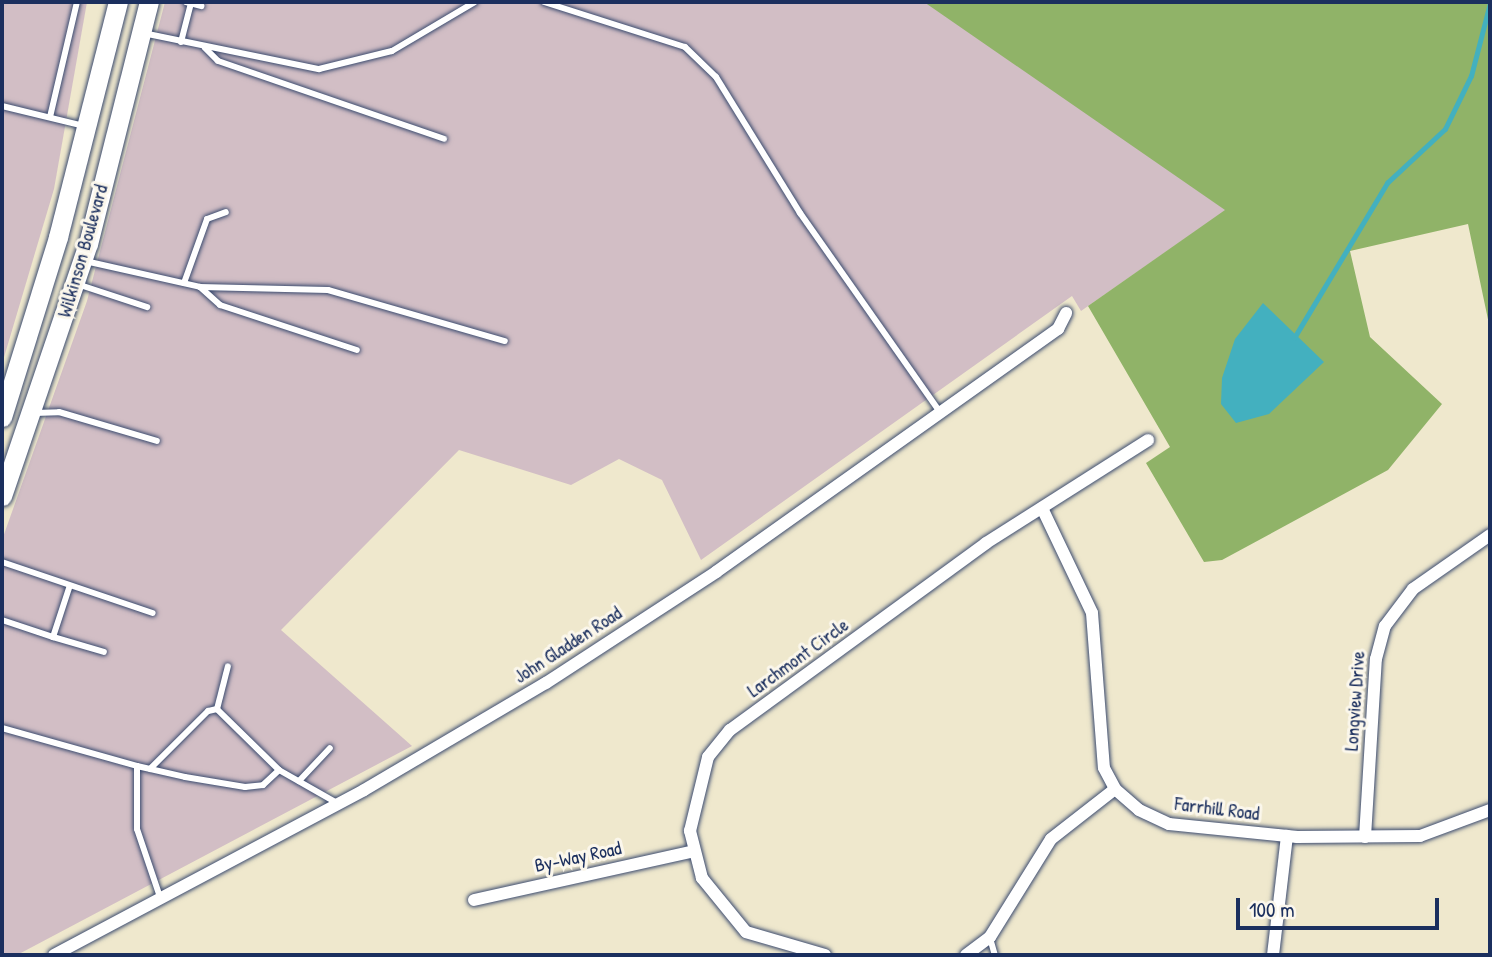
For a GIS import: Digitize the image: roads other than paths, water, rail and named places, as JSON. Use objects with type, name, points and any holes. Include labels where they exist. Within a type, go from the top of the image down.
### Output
[{"type":"main road","points":[[91,107],[106,2]]},
{"type":"main road","name":"Wilkinson Boulevard","points":[[4,410],[86,127],[118,2]]},
{"type":"main road","name":"Wilkinson Boulevard","points":[[2,496],[83,260],[149,2]]},
{"type":"street","name":"John Gladden Road","points":[[54,955],[338,804],[494,716],[716,572],[939,409],[1058,329],[1066,313]]},
{"type":"street","points":[[4,410],[32,413]]},
{"type":"street","name":"Larchmont Circle","points":[[691,852],[695,791],[718,743],[1042,508],[1148,440]]},
{"type":"street","points":[[966,955],[990,937],[1051,839],[1115,789],[1101,750],[1093,613],[1042,508]]},
{"type":"street","name":"Longview Drive","points":[[1365,837],[1376,659],[1385,625],[1413,589],[1490,535]]},
{"type":"street","name":"Farrhill Road","points":[[1115,789],[1169,824],[1287,836],[1420,836],[1490,810]]},
{"type":"street","points":[[1273,955],[1287,836]]},
{"type":"street","points":[[691,852],[719,905],[746,932],[825,955]]},
{"type":"street","name":"By-Way Road","points":[[474,900],[691,852]]},
{"type":"lane","points":[[50,117],[77,2]]},
{"type":"lane","points":[[181,42],[189,2],[201,6]]},
{"type":"lane","points":[[141,33],[319,69],[392,51],[475,2]]},
{"type":"lane","points":[[544,2],[685,47],[716,77],[800,213],[939,409]]},
{"type":"lane","points":[[205,48],[218,61],[444,139]]},
{"type":"lane","points":[[2,106],[86,127]]},
{"type":"lane","points":[[184,283],[207,219],[226,212]]},
{"type":"lane","points":[[83,260],[200,287],[328,290],[505,341]]},
{"type":"lane","points":[[75,284],[147,307]]},
{"type":"lane","points":[[200,287],[220,306],[357,350]]},
{"type":"lane","points":[[32,413],[59,412],[157,441]]},
{"type":"lane","points":[[2,562],[69,588],[153,614]]},
{"type":"lane","points":[[52,637],[69,588]]},
{"type":"lane","points":[[2,620],[104,652]]},
{"type":"lane","points":[[150,769],[218,709],[228,666]]},
{"type":"lane","points":[[218,709],[279,769],[338,804]]},
{"type":"lane","points":[[2,728],[137,766],[245,787],[263,785],[279,769]]},
{"type":"lane","points":[[299,781],[330,748]]},
{"type":"lane","points":[[137,766],[137,829],[160,897]]},
{"type":"lane","points":[[990,937],[995,955]]},
{"type":"water","points":[[1263,303],[1324,362],[1269,414],[1236,423],[1221,404],[1222,378],[1235,339]]},
{"type":"waterway","points":[[1294,338],[1387,183],[1445,129],[1471,76],[1490,3]]}]
